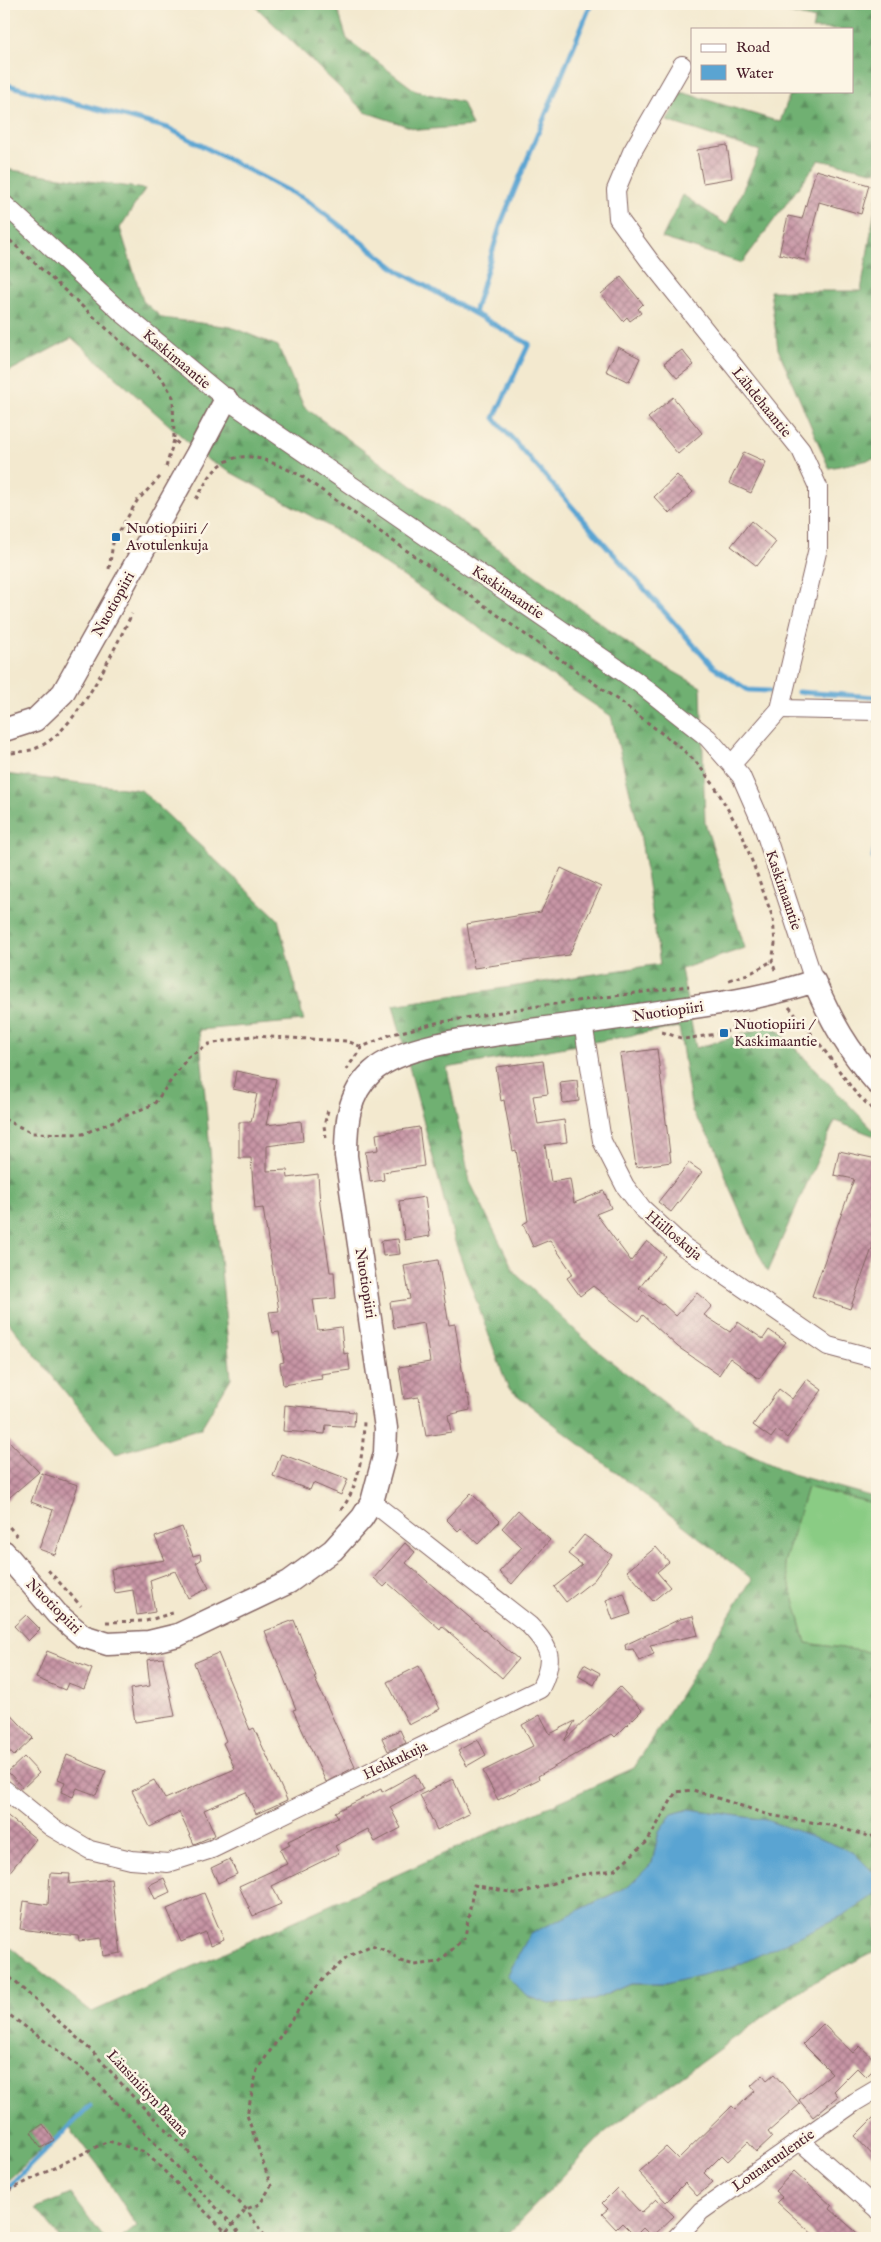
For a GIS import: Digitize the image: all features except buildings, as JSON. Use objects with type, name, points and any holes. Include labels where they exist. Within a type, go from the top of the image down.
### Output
[{"type":"street","name":"Lähdehaantie","points":[[682,65],[629,160],[616,190],[618,218],[649,260],[800,450],[818,487],[818,548],[780,709],[732,764]]},
{"type":"street","name":"Kaskimaantie","points":[[4,204],[120,312],[226,399],[636,681],[694,726],[732,764],[741,776],[762,826],[814,981],[833,1025],[855,1058],[877,1083]]},
{"type":"street","name":"Nuotiopiiri","points":[[4,730],[35,720],[63,693],[226,399]]},
{"type":"street","points":[[780,709],[877,711]]},
{"type":"street","name":"Nuotiopiiri","points":[[4,1552],[57,1614],[83,1636],[108,1644],[149,1642],[178,1635],[296,1578],[333,1550],[362,1518],[372,1502],[385,1453],[386,1428],[346,1156],[346,1124],[352,1098],[372,1072],[391,1059],[412,1052],[478,1038],[783,992],[814,981]]},
{"type":"street","name":"Hiilloskuja","points":[[583,1023],[602,1141],[625,1186],[642,1208],[684,1247],[828,1346],[877,1358]]},
{"type":"street","name":"Hehkukuja","points":[[4,1789],[50,1828],[90,1850],[131,1860],[168,1864],[212,1849],[540,1689],[549,1672],[550,1652],[543,1639],[529,1624],[372,1502]]},
{"type":"street","name":"Lounatuulentie","points":[[676,2238],[700,2211],[800,2140],[877,2090]]},
{"type":"street","points":[[800,2140],[877,2209]]},
{"type":"path","points":[[4,235],[163,380],[173,397],[174,440],[164,472],[137,501],[112,543],[109,571]]},
{"type":"path","points":[[174,440],[215,469],[234,458],[248,456],[263,458],[300,474],[622,703],[682,748],[714,785],[742,834],[774,918]]},
{"type":"path","points":[[4,1119],[32,1133],[83,1134],[154,1104],[188,1058],[209,1044],[252,1036],[347,1040],[362,1047]]},
{"type":"path","points":[[4,2197],[8,2191],[108,2141],[145,2152],[226,2232],[246,2209],[260,2204],[271,2186],[247,2115],[258,2070],[303,2004],[325,1977],[349,1956],[372,1945],[389,1952],[400,1961],[416,1965],[439,1962],[465,1936],[474,1885],[520,1894],[578,1875],[614,1870],[647,1842],[676,1792],[693,1790],[769,1815],[834,1826],[871,1837],[877,1834]]},
{"type":"path","name":"Länsiniityn Baana","points":[[4,1972],[95,2054],[137,2101],[246,2209],[266,2238]]},
{"type":"path","points":[[4,2011],[88,2073],[232,2224],[243,2238]]},
{"type":"green space","points":[[253,4],[336,4],[347,39],[416,91],[462,102],[472,126],[419,130],[365,112]]},
{"type":"green space","points":[[751,4],[877,4],[877,172],[819,160],[742,263],[662,238],[683,195],[727,225],[760,151],[667,121],[681,92],[780,122],[791,92],[854,92],[854,28],[812,28],[815,19]]},
{"type":"green space","points":[[4,169],[145,189],[120,228],[143,301],[162,318],[231,327],[278,346],[304,407],[644,655],[701,687],[705,823],[745,948],[681,969],[696,1048],[773,1025],[877,1134],[877,1137],[835,1121],[767,1272],[730,1189],[715,1146],[692,1112],[679,1027],[447,1068],[470,1182],[515,1273],[594,1348],[700,1432],[792,1474],[877,1498],[877,1504],[807,1487],[784,1563],[806,1643],[877,1653],[877,1950],[806,1986],[605,2132],[504,2238],[122,2238],[137,2226],[98,2165],[68,2126],[8,2180],[4,2180],[4,1942],[92,2012],[634,1768],[752,1579],[508,1388],[455,1242],[393,1005],[660,964],[640,833],[611,716],[322,522],[208,460],[72,338],[4,374]],"holes":[[[690,1809],[766,1820],[854,1853],[844,1915],[793,1937],[666,1984],[630,1984],[594,2000],[593,1903],[629,1886],[652,1863],[659,1831],[672,1814]]]},
{"type":"green space","points":[[877,197],[877,450],[874,459],[829,468],[778,349],[770,291],[861,291]]},
{"type":"green space","points":[[4,774],[141,790],[278,919],[304,1021],[199,1030],[231,1378],[201,1428],[116,1454],[4,1317]]},
{"type":"green space","points":[[807,1487],[877,1504],[877,1653],[806,1643],[784,1563]]},
{"type":"green space","points":[[71,2194],[104,2238],[60,2238],[36,2208]]},
{"type":"water","points":[[690,1809],[766,1820],[854,1853],[877,1876],[876,1894],[844,1915],[734,1967],[666,1984],[630,1984],[594,2000],[549,2004],[526,1996],[507,1976],[530,1934],[629,1886],[652,1863],[659,1831],[672,1814]]},
{"type":"waterway","points":[[474,313],[501,223],[591,4]]},
{"type":"waterway","points":[[4,84],[168,128],[308,201],[400,272],[529,344],[494,418],[713,667],[748,690],[770,691]]},
{"type":"waterway","points":[[798,692],[877,697]]},
{"type":"waterway","points":[[877,836],[873,858],[877,861]]},
{"type":"waterway","points":[[4,2191],[90,2106]]},
{"type":"place","name":"Nuotiopiiri / Avotulenkuja","points":[[116,537]]},
{"type":"place","name":"Nuotiopiiri / Kaskimaantie","points":[[724,1033]]}]
